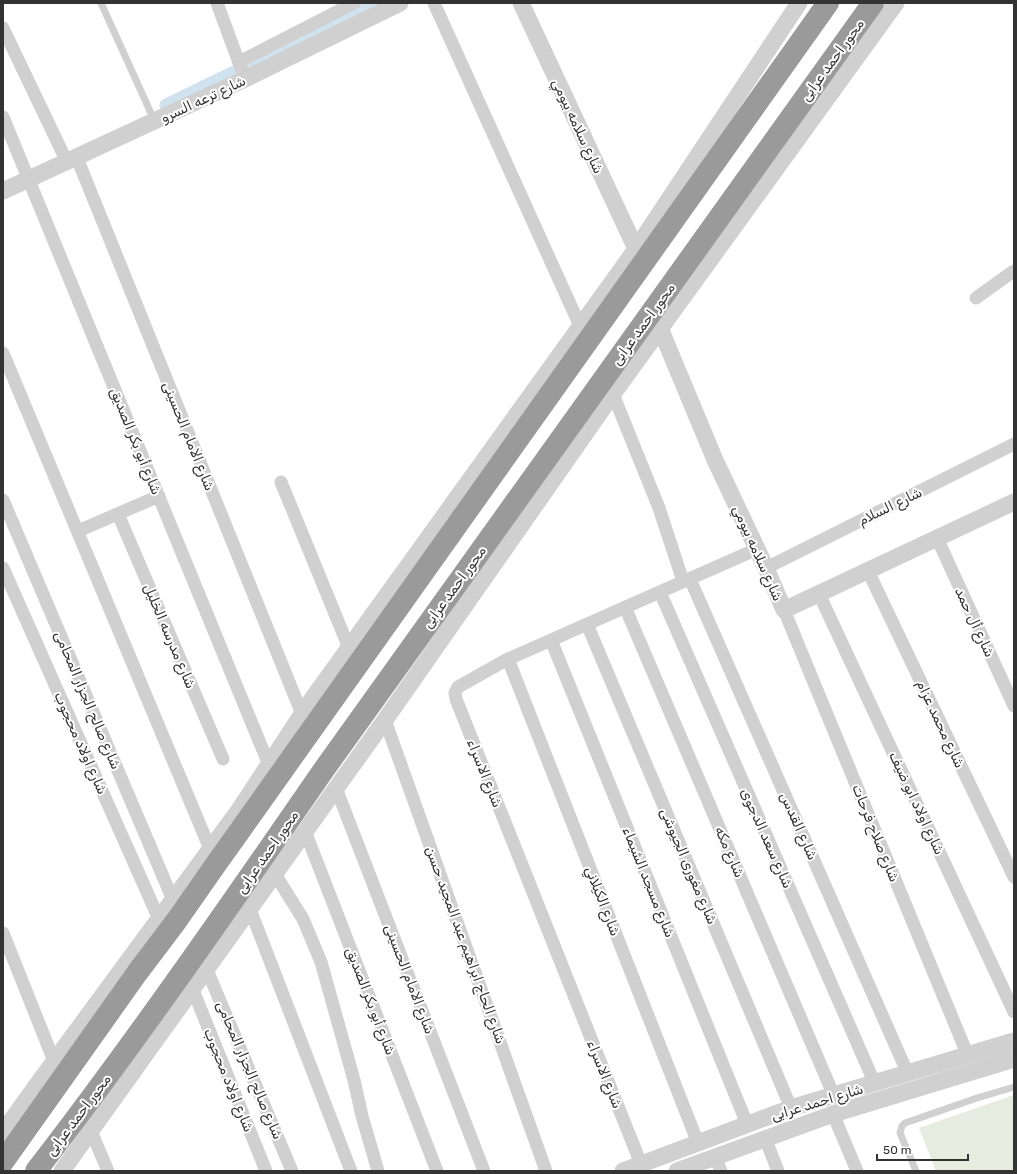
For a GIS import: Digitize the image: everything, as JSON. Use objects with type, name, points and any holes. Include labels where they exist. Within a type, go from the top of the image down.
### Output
[{"type":"highway","points":[[3,1162],[133,979],[178,920],[223,854],[828,3]]},
{"type":"highway","name":"محور احمد عرابى","points":[[36,1171],[92,1098],[245,885],[325,768],[873,3]]},
{"type":"street","points":[[217,3],[245,79]]},
{"type":"street","name":"شارع ترعه السرو","points":[[239,62],[354,3]]},
{"type":"street","name":"شارع ترعه السرو","points":[[3,191],[26,172],[155,122],[400,3]]},
{"type":"street","points":[[434,3],[580,326]]},
{"type":"street","name":"شارع سلامه بيومي","points":[[521,3],[636,249]]},
{"type":"street","points":[[3,1132],[239,810],[302,714],[636,249],[799,3]]},
{"type":"street","points":[[62,1171],[386,720],[660,328],[896,3]]},
{"type":"street","name":"شارع الامام الحسينى","points":[[3,28],[68,156],[302,714]]},
{"type":"street","name":"شارع أبو بكر الصديق","points":[[3,117],[268,765]]},
{"type":"street","points":[[976,298],[1014,272]]},
{"type":"street","name":"شارع سلامه بيومي","points":[[660,328],[715,460],[784,610],[1014,502]]},
{"type":"street","points":[[3,353],[210,849]]},
{"type":"street","name":"شارع القدس","points":[[613,394],[686,580],[908,1074]]},
{"type":"street","name":"شارع السلام","points":[[766,568],[1014,444]]},
{"type":"street","points":[[281,482],[349,648]]},
{"type":"street","points":[[78,531],[159,496]]},
{"type":"street","name":"شارع صالح الجزار المحامى","points":[[3,500],[173,900]]},
{"type":"street","name":"شارع مدرسه الخليل","points":[[118,514],[223,759]]},
{"type":"street","name":"شارع أل حمد","points":[[937,538],[1014,706]]},
{"type":"street","name":"شارع الاسراء","points":[[641,1164],[456,699],[455,692],[458,687],[508,659],[757,549]]},
{"type":"street","name":"شارع اولاد محجوب","points":[[3,568],[159,919]]},
{"type":"street","name":"شارع محمد عزام","points":[[868,571],[1014,877]]},
{"type":"street","name":"شارع سعد الدجوى","points":[[660,592],[875,1084]]},
{"type":"street","name":"شارع اولاد ابو ضيف","points":[[819,594],[1014,1012]]},
{"type":"street","name":"شارع مكه","points":[[625,607],[834,1096]]},
{"type":"street","name":"شارع صلاح فرحات","points":[[784,610],[968,1056]]},
{"type":"street","name":"شارع مغورى الجيوشى","points":[[587,624],[791,1108]]},
{"type":"street","name":"شارع مسجد الشيماء","points":[[550,640],[747,1124]]},
{"type":"street","name":"شارع الكيلاني","points":[[508,659],[698,1143]]},
{"type":"street","name":"شارع الحاج ابراهيم عبد المجيد حسن","points":[[386,720],[546,1171]]},
{"type":"street","name":"شارع الامام الحسينى","points":[[336,788],[484,1171]]},
{"type":"street","name":"شارع أبو بكر الصديق","points":[[305,831],[437,1171]]},
{"type":"street","points":[[275,874],[303,919],[321,962],[378,1171]]},
{"type":"street","points":[[250,909],[351,1171]]},
{"type":"street","points":[[3,933],[54,1061]]},
{"type":"street","name":"شارع صالح الجزار المحامى","points":[[207,970],[292,1171]]},
{"type":"street","name":"شارع اولاد محجوب","points":[[193,990],[266,1171]]},
{"type":"street","name":"شارع احمد عرابى","points":[[623,1171],[791,1108],[1014,1042]]},
{"type":"street","name":"شارع احمد عرابى","points":[[677,1171],[718,1164],[734,1149],[832,1114],[1014,1059]]},
{"type":"street","points":[[832,1114],[857,1171]]},
{"type":"street","points":[[91,1131],[108,1171]]},
{"type":"street","points":[[727,1131],[734,1149]]},
{"type":"street","points":[[765,1138],[778,1171]]},
{"type":"lane","points":[[101,3],[155,122]]},
{"type":"lane","points":[[916,1171],[900,1133],[902,1126],[905,1123],[1014,1087]]},
{"type":"shaded area","points":[[1014,1095],[1014,1171],[936,1171],[919,1128]]},
{"type":"waterway","points":[[251,63],[374,3]]},
{"type":"waterway","points":[[166,105],[236,71]]}]
